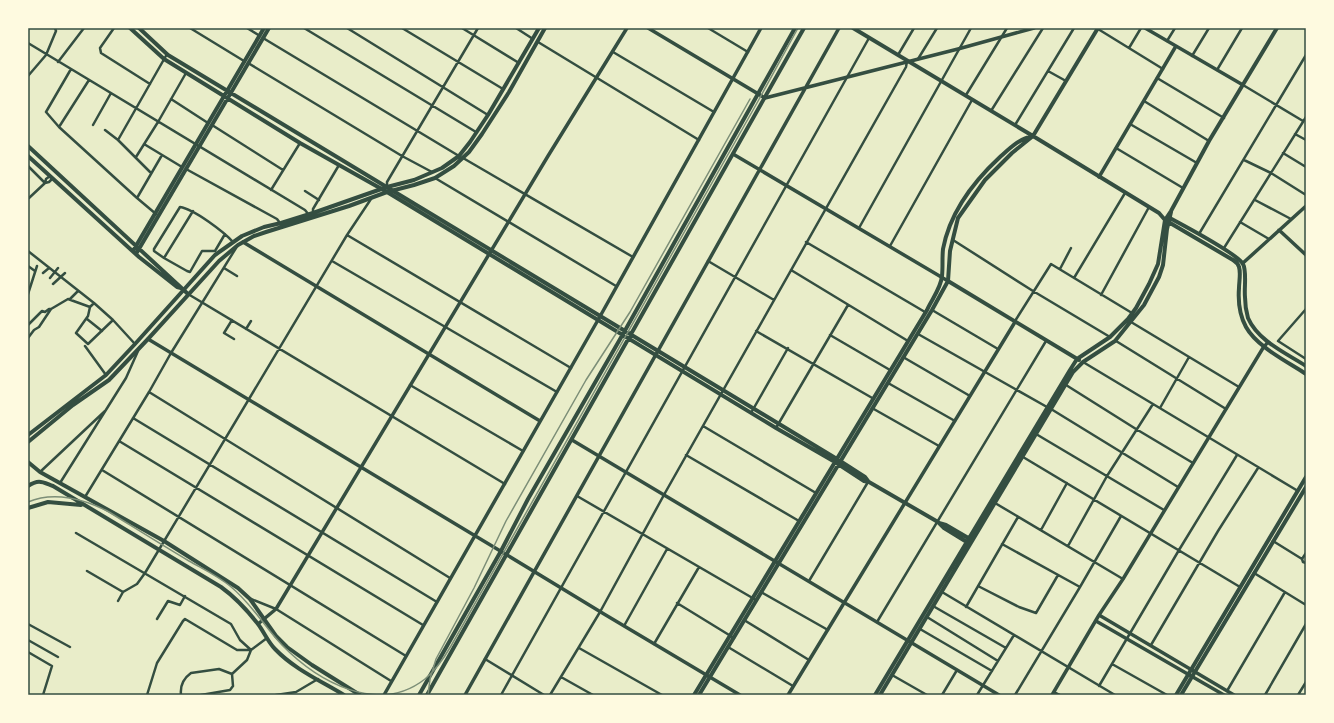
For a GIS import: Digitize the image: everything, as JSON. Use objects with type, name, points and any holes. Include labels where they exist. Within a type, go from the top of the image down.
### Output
[{"type":"main road","points":[[130,28],[164,59],[300,143],[387,192],[599,318],[777,427],[838,462],[864,481],[869,482],[938,522],[946,525],[969,541]]},
{"type":"main road","points":[[139,28],[167,54],[492,250],[599,318]]},
{"type":"main road","points":[[261,37],[264,28]]},
{"type":"main road","points":[[134,253],[261,37],[269,28]]},
{"type":"main road","points":[[28,435],[106,375],[136,344],[182,290],[215,255],[242,236],[255,230],[311,214],[387,187],[414,180],[432,173],[461,157],[540,28]]},
{"type":"main road","points":[[28,442],[73,405],[109,380],[213,266],[238,244],[266,232],[387,192],[435,178],[449,170],[482,134],[545,28]]},
{"type":"main road","points":[[419,695],[501,551],[528,499],[624,333],[795,28]]},
{"type":"main road","points":[[427,695],[804,28]]},
{"type":"main road","points":[[853,28],[1033,136],[1237,263],[1239,268],[1239,299],[1243,320],[1249,332],[1264,346],[1306,374]]},
{"type":"main road","points":[[801,522],[820,496],[838,462],[875,400],[890,370],[910,342],[918,334],[948,281],[950,251],[958,218],[985,180],[1012,153],[1033,136],[1098,28]]},
{"type":"main road","points":[[875,695],[909,642],[1077,359],[1110,337],[1132,314],[1145,293],[1158,264],[1166,218],[1182,188],[1277,28]]},
{"type":"main road","points":[[875,400],[888,383],[903,357],[914,332],[926,312],[942,278],[943,249],[952,217],[980,177],[991,166],[1024,137],[1033,136]]},
{"type":"main road","points":[[28,146],[179,285],[182,290]]},
{"type":"main road","points":[[28,156],[134,253],[177,288],[188,294]]},
{"type":"main road","points":[[1166,218],[1199,234],[1235,256],[1243,263],[1245,302],[1248,317],[1254,328],[1268,342],[1306,366]]},
{"type":"main road","points":[[880,695],[909,642],[920,629],[942,592],[969,541],[995,503],[1023,457],[1049,408],[1066,385],[1073,372],[1083,362],[1116,341],[1144,306],[1159,277],[1163,265],[1166,218]]},
{"type":"main road","points":[[948,281],[1083,362]]},
{"type":"main road","points":[[28,462],[40,472],[164,541],[238,588],[250,599],[276,636],[287,647],[312,665],[360,695]]},
{"type":"main road","points":[[699,695],[708,676],[801,522],[816,493],[838,462]]},
{"type":"main road","points":[[43,482],[45,475]]},
{"type":"main road","points":[[1193,671],[1240,587],[1306,477]]},
{"type":"main road","points":[[28,486],[36,481],[53,486],[221,587],[232,596],[258,624],[274,648],[284,658],[344,695]]},
{"type":"main road","points":[[1176,695],[1190,676],[1306,487]]},
{"type":"main road","points":[[28,508],[48,502],[85,505]]},
{"type":"main road","points":[[694,695],[728,647],[732,637],[744,620],[754,599],[762,592],[777,562]]},
{"type":"main road","points":[[1181,695],[1190,676]]},
{"type":"street","points":[[28,76],[46,54],[56,31],[55,28]]},
{"type":"street","points":[[58,62],[84,28]]},
{"type":"street","points":[[114,28],[100,48],[101,53],[150,84]]},
{"type":"street","points":[[190,28],[432,173]]},
{"type":"street","points":[[248,28],[461,157],[633,257]]},
{"type":"street","points":[[304,28],[477,132]]},
{"type":"street","points":[[347,28],[488,115]]},
{"type":"street","points":[[402,28],[504,89]]},
{"type":"street","points":[[462,28],[519,63]]},
{"type":"street","points":[[387,187],[387,182],[478,28]]},
{"type":"street","points":[[516,28],[533,39]]},
{"type":"street","points":[[258,624],[276,609],[525,194],[627,28]]},
{"type":"street","points":[[648,28],[765,98],[1001,38],[1034,28]]},
{"type":"street","points":[[708,28],[748,52]]},
{"type":"street","points":[[384,695],[571,368],[761,28]]},
{"type":"street","points":[[464,695],[839,28]]},
{"type":"street","points":[[898,55],[914,28]]},
{"type":"street","points":[[918,59],[936,28]]},
{"type":"street","points":[[859,228],[971,28]]},
{"type":"street","points":[[966,96],[1006,28]]},
{"type":"street","points":[[991,111],[1042,28]]},
{"type":"street","points":[[1015,125],[1074,28]]},
{"type":"street","points":[[1098,28],[1163,69]]},
{"type":"street","points":[[1129,48],[1140,28]]},
{"type":"street","points":[[1145,28],[1303,121]]},
{"type":"street","points":[[1167,41],[1175,28]]},
{"type":"street","points":[[1192,56],[1209,28]]},
{"type":"street","points":[[1216,70],[1242,28]]},
{"type":"street","points":[[501,695],[869,38]]},
{"type":"street","points":[[538,42],[699,140]]},
{"type":"street","points":[[28,43],[311,214],[339,165]]},
{"type":"street","points":[[1099,177],[1176,46]]},
{"type":"street","points":[[613,52],[714,112]]},
{"type":"street","points":[[118,140],[167,54]]},
{"type":"street","points":[[1199,234],[1306,56]]},
{"type":"street","points":[[550,695],[600,612],[702,426],[906,67],[908,61]]},
{"type":"street","points":[[71,69],[46,112],[59,127],[137,198],[157,214]]},
{"type":"street","points":[[1048,71],[1066,81]]},
{"type":"street","points":[[136,158],[186,73]]},
{"type":"street","points":[[1157,78],[1224,118]]},
{"type":"street","points":[[59,127],[89,80]]},
{"type":"street","points":[[93,125],[111,93]]},
{"type":"street","points":[[171,99],[283,170]]},
{"type":"street","points":[[890,246],[972,99]]},
{"type":"street","points":[[1144,101],[1210,141]]},
{"type":"street","points":[[1223,249],[1306,117]]},
{"type":"street","points":[[1130,124],[1197,163]]},
{"type":"street","points":[[105,130],[118,140],[151,173]]},
{"type":"street","points":[[1296,134],[1306,140]]},
{"type":"street","points":[[271,190],[300,143]]},
{"type":"street","points":[[144,144],[184,168],[277,219],[281,223]]},
{"type":"street","points":[[1116,148],[1182,188]]},
{"type":"street","points":[[1283,153],[1306,167]]},
{"type":"street","points":[[733,154],[948,281]]},
{"type":"street","points":[[137,198],[162,155]]},
{"type":"street","points":[[1244,160],[1271,173],[1306,195]]},
{"type":"street","points":[[28,166],[45,183]]},
{"type":"street","points":[[30,198],[45,183],[49,182],[51,177]]},
{"type":"street","points":[[435,178],[616,286]]},
{"type":"street","points":[[305,191],[319,200]]},
{"type":"street","points":[[118,601],[123,592],[137,584],[145,573],[347,235],[371,198],[370,193]]},
{"type":"street","points":[[1074,278],[1124,193]]},
{"type":"street","points":[[1254,200],[1291,219]]},
{"type":"street","points":[[1243,263],[1306,206]]},
{"type":"street","points":[[226,234],[215,251],[202,251],[190,272],[187,272],[154,251],[179,208],[182,207],[193,212],[226,234],[233,242]]},
{"type":"street","points":[[1101,295],[1149,207]]},
{"type":"street","points":[[164,258],[193,212]]},
{"type":"street","points":[[1240,222],[1269,239]]},
{"type":"street","points":[[1279,230],[1306,255]]},
{"type":"street","points":[[347,235],[571,368]]},
{"type":"street","points":[[952,240],[1110,337]]},
{"type":"street","points":[[243,242],[540,421]]},
{"type":"street","points":[[806,242],[926,312]]},
{"type":"street","points":[[85,497],[238,244]]},
{"type":"street","points":[[1060,269],[1071,248]]},
{"type":"street","points":[[28,251],[78,290],[113,320],[136,344]]},
{"type":"street","points":[[332,261],[557,392]]},
{"type":"street","points":[[708,261],[774,300]]},
{"type":"street","points":[[788,695],[1050,264],[1132,314]]},
{"type":"street","points":[[28,266],[35,271]]},
{"type":"street","points":[[28,294],[37,266]]},
{"type":"street","points":[[43,273],[48,268]]},
{"type":"street","points":[[50,278],[58,268]]},
{"type":"street","points":[[224,268],[237,276]]},
{"type":"street","points":[[791,270],[910,342]]},
{"type":"street","points":[[53,284],[66,273]]},
{"type":"street","points":[[28,326],[42,311],[44,312],[51,309],[70,299],[78,290]]},
{"type":"street","points":[[188,294],[505,484]]},
{"type":"street","points":[[70,299],[90,307]]},
{"type":"street","points":[[94,304],[90,307],[87,319],[76,333],[88,344],[113,320]]},
{"type":"street","points":[[777,427],[848,305]]},
{"type":"street","points":[[28,338],[34,330],[39,327],[51,309]]},
{"type":"street","points":[[1306,309],[1278,341],[1306,359]]},
{"type":"street","points":[[932,310],[998,349]]},
{"type":"street","points":[[87,319],[102,331]]},
{"type":"street","points":[[232,320],[224,333],[234,339]]},
{"type":"street","points":[[246,329],[251,321]]},
{"type":"street","points":[[1131,322],[1239,387]]},
{"type":"street","points":[[756,330],[875,400]]},
{"type":"street","points":[[914,332],[1049,408],[1178,487]]},
{"type":"street","points":[[830,335],[890,370]]},
{"type":"street","points":[[148,339],[740,695]]},
{"type":"street","points":[[877,622],[1046,341]]},
{"type":"street","points":[[1116,341],[1226,409]]},
{"type":"street","points":[[1060,695],[1053,693],[1099,615],[1264,346],[1268,342]]},
{"type":"street","points":[[85,346],[106,375]]},
{"type":"street","points":[[60,483],[126,378],[139,348]]},
{"type":"street","points":[[752,411],[788,348]]},
{"type":"street","points":[[1160,408],[1189,356]]},
{"type":"street","points":[[903,357],[970,396]]},
{"type":"street","points":[[1083,362],[1302,494]]},
{"type":"street","points":[[888,383],[954,421]]},
{"type":"street","points":[[410,385],[523,451]]},
{"type":"street","points":[[1066,385],[1193,463]]},
{"type":"street","points":[[149,392],[450,578]]},
{"type":"street","points":[[1068,546],[1107,476],[1153,404]]},
{"type":"street","points":[[871,407],[939,446]]},
{"type":"street","points":[[40,472],[107,408]]},
{"type":"street","points":[[132,418],[437,602]]},
{"type":"street","points":[[702,426],[820,496]]},
{"type":"street","points":[[1036,434],[1164,510]]},
{"type":"street","points":[[572,440],[999,695]]},
{"type":"street","points":[[119,441],[423,625]]},
{"type":"street","points":[[686,455],[801,522]]},
{"type":"street","points":[[1099,686],[1178,550],[1237,455]]},
{"type":"street","points":[[1023,457],[1240,587]]},
{"type":"street","points":[[1150,645],[1199,562],[1258,468]]},
{"type":"street","points":[[102,470],[406,656]]},
{"type":"street","points":[[809,581],[869,482]]},
{"type":"street","points":[[1041,530],[1067,483]]},
{"type":"street","points":[[576,496],[754,599]]},
{"type":"street","points":[[995,503],[1122,579]]},
{"type":"street","points":[[1015,695],[1121,516]]},
{"type":"street","points":[[966,607],[1018,517]]},
{"type":"street","points":[[76,533],[231,624],[240,640],[251,650]]},
{"type":"street","points":[[1269,538],[1302,559],[1306,564]]},
{"type":"street","points":[[1002,544],[1080,587]]},
{"type":"street","points":[[624,626],[667,549]]},
{"type":"street","points":[[1302,559],[1306,553]]},
{"type":"street","points":[[654,644],[699,567]]},
{"type":"street","points":[[87,571],[123,592]]},
{"type":"street","points":[[1254,573],[1306,605]]},
{"type":"street","points":[[978,586],[1020,607],[1036,613],[1058,575]]},
{"type":"street","points":[[762,592],[828,630]]},
{"type":"street","points":[[942,592],[1115,695]]},
{"type":"street","points":[[1227,690],[1285,592]]},
{"type":"street","points":[[157,619],[168,600],[180,605],[185,596]]},
{"type":"street","points":[[250,599],[276,609],[391,682]]},
{"type":"street","points":[[677,603],[732,637]]},
{"type":"street","points":[[933,606],[1006,648]]},
{"type":"street","points":[[1099,615],[1234,695]]},
{"type":"street","points":[[927,617],[998,661]]},
{"type":"street","points":[[147,695],[157,663],[182,621],[185,619],[237,650],[251,650]]},
{"type":"street","points":[[744,620],[809,660]]},
{"type":"street","points":[[1096,621],[1224,695]]},
{"type":"street","points":[[28,624],[70,647]]},
{"type":"street","points":[[1265,695],[1306,624]]},
{"type":"street","points":[[920,629],[992,671]]},
{"type":"street","points":[[977,695],[1014,635]]},
{"type":"street","points":[[232,674],[247,660],[251,650],[267,637]]},
{"type":"street","points":[[28,640],[58,657]]},
{"type":"street","points":[[728,647],[794,686]]},
{"type":"street","points":[[578,648],[662,695]]},
{"type":"street","points":[[28,652],[52,666],[42,695]]},
{"type":"street","points":[[484,659],[544,695]]},
{"type":"street","points":[[1112,664],[1167,695]]},
{"type":"street","points":[[182,695],[181,687],[188,675],[191,673],[219,669],[232,674]]},
{"type":"street","points":[[942,695],[957,670]]},
{"type":"street","points":[[201,695],[230,690],[233,686],[232,674]]},
{"type":"street","points":[[892,675],[927,695]]},
{"type":"street","points":[[561,677],[593,695]]},
{"type":"street","points":[[276,695],[296,692],[318,679]]},
{"type":"street","points":[[1298,695],[1306,682]]},
{"type":"railway","points":[[28,502],[48,497],[69,498],[90,503],[109,512],[225,582],[251,607],[282,645],[312,671],[330,681],[349,689],[368,694],[388,694],[407,690],[425,679],[433,672],[446,655],[798,28]]},
{"type":"railway","points":[[428,695],[430,679],[436,659],[474,588],[506,521],[586,380],[630,312],[750,99]]}]
